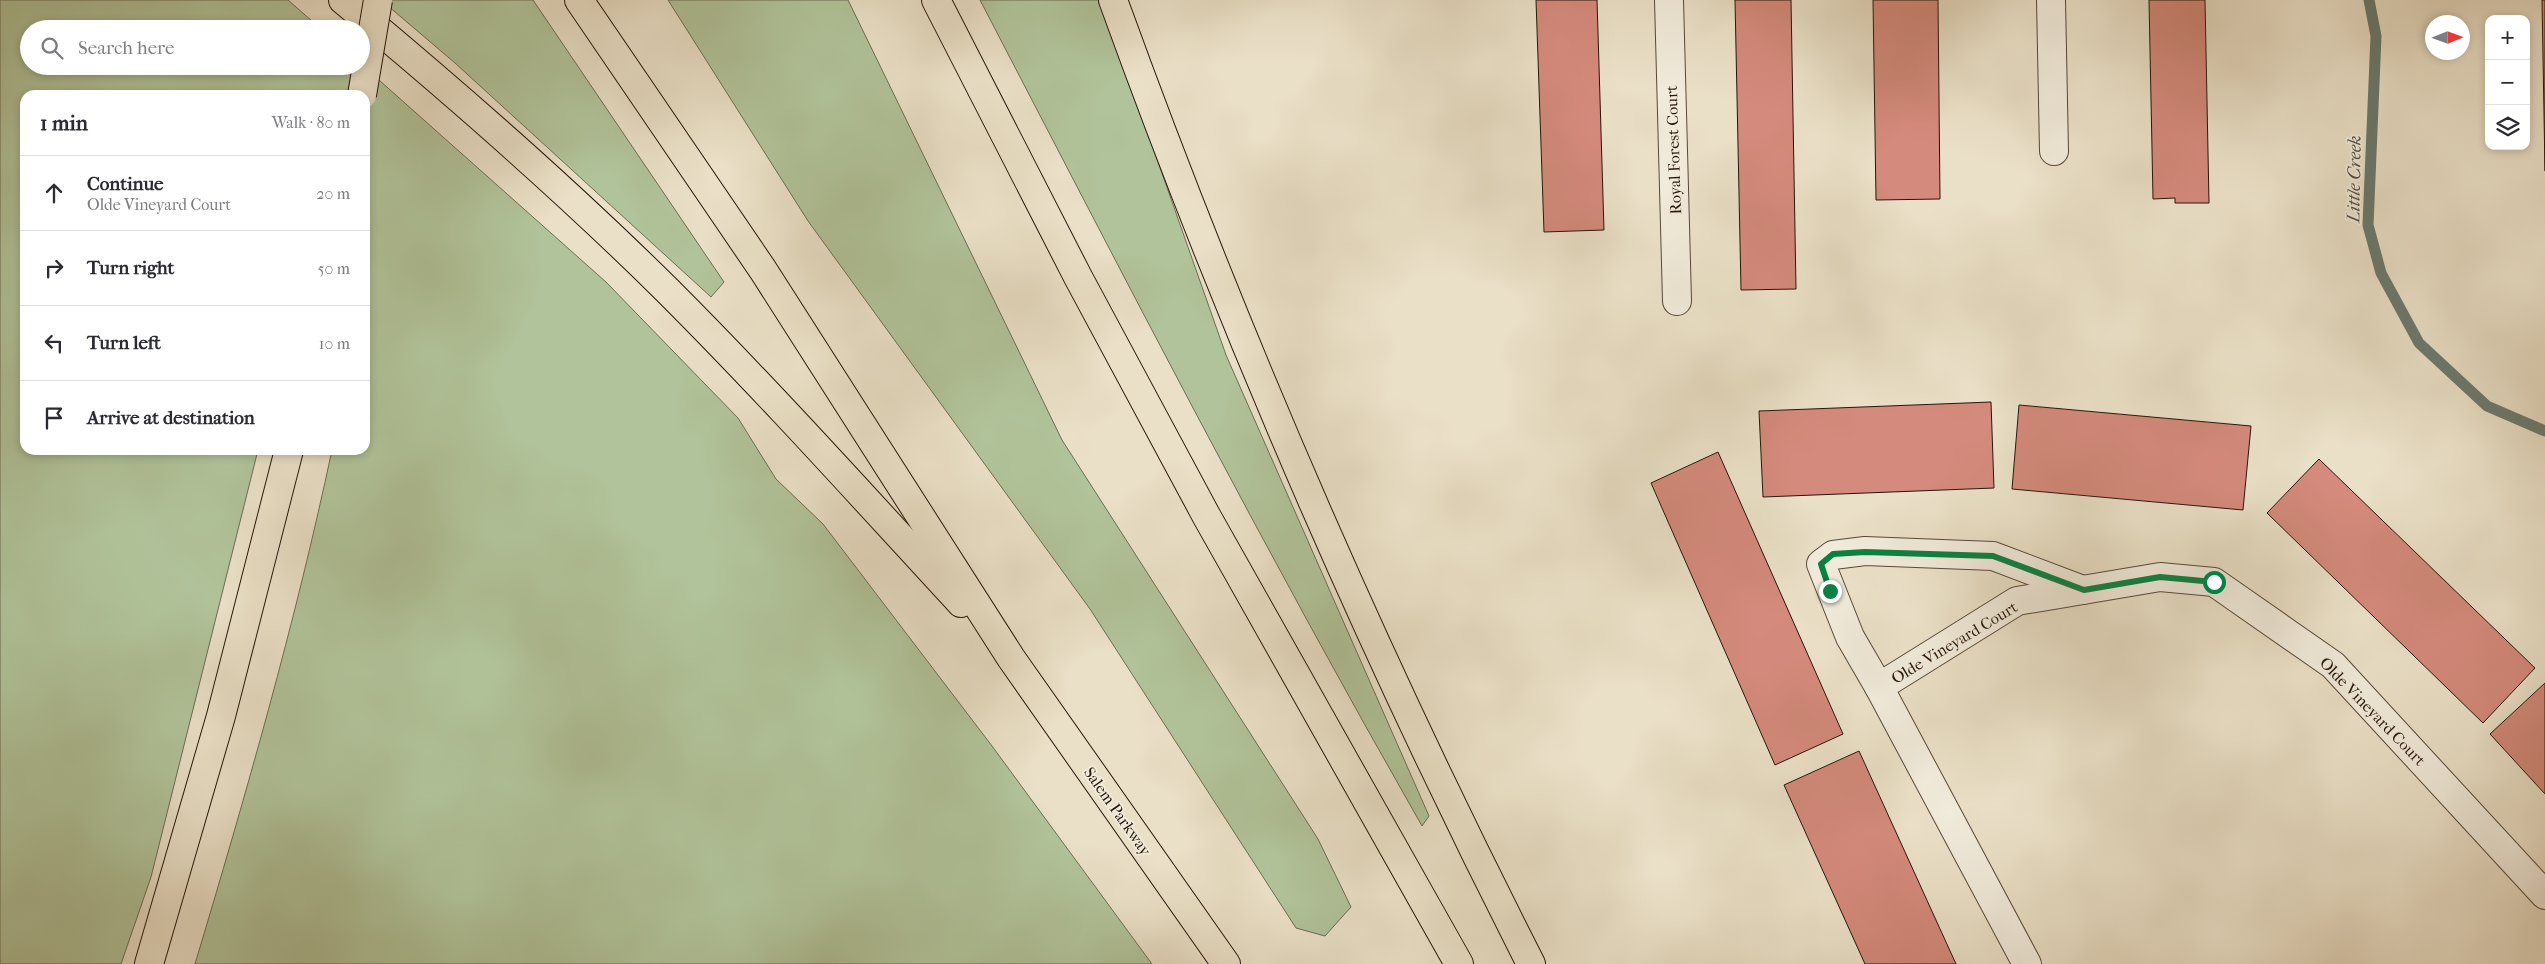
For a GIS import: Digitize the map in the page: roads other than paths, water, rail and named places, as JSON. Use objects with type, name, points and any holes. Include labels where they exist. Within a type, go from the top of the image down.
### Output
[{"type":"highway","points":[[343,0],[367,20]]},
{"type":"highway","points":[[370,48],[378,0]]},
{"type":"highway","points":[[579,0],[763,270],[1011,658]]},
{"type":"highway","points":[[936,0],[1083,286],[1207,517],[1459,964]]},
{"type":"highway","points":[[1113,0],[1195,216],[1272,405],[1353,591],[1439,776],[1531,964]]},
{"type":"highway","points":[[370,22],[419,63],[543,173],[666,289],[785,411],[1011,658]]},
{"type":"highway","points":[[363,90],[365,75]]},
{"type":"highway","points":[[149,964],[221,716],[288,455]]},
{"type":"highway","name":"Salem Parkway","points":[[1011,658],[1226,964]]},
{"type":"street","name":"Royal Forest Court","points":[[1669,0],[1677,300]]},
{"type":"street","points":[[2051,0],[2054,151]]},
{"type":"street","points":[[1880,687],[1850,637],[1821,564],[1833,554],[1865,552],[1993,556],[2084,590]]},
{"type":"street","name":"Olde Vineyard Court","points":[[2027,964],[1880,687],[2017,601],[2160,577],[2214,582],[2333,665],[2545,895]]},
{"type":"waterway","name":"Little Creek","points":[[2369,0],[2376,36],[2368,225],[2381,273],[2419,343],[2487,406],[2545,431]]}]
